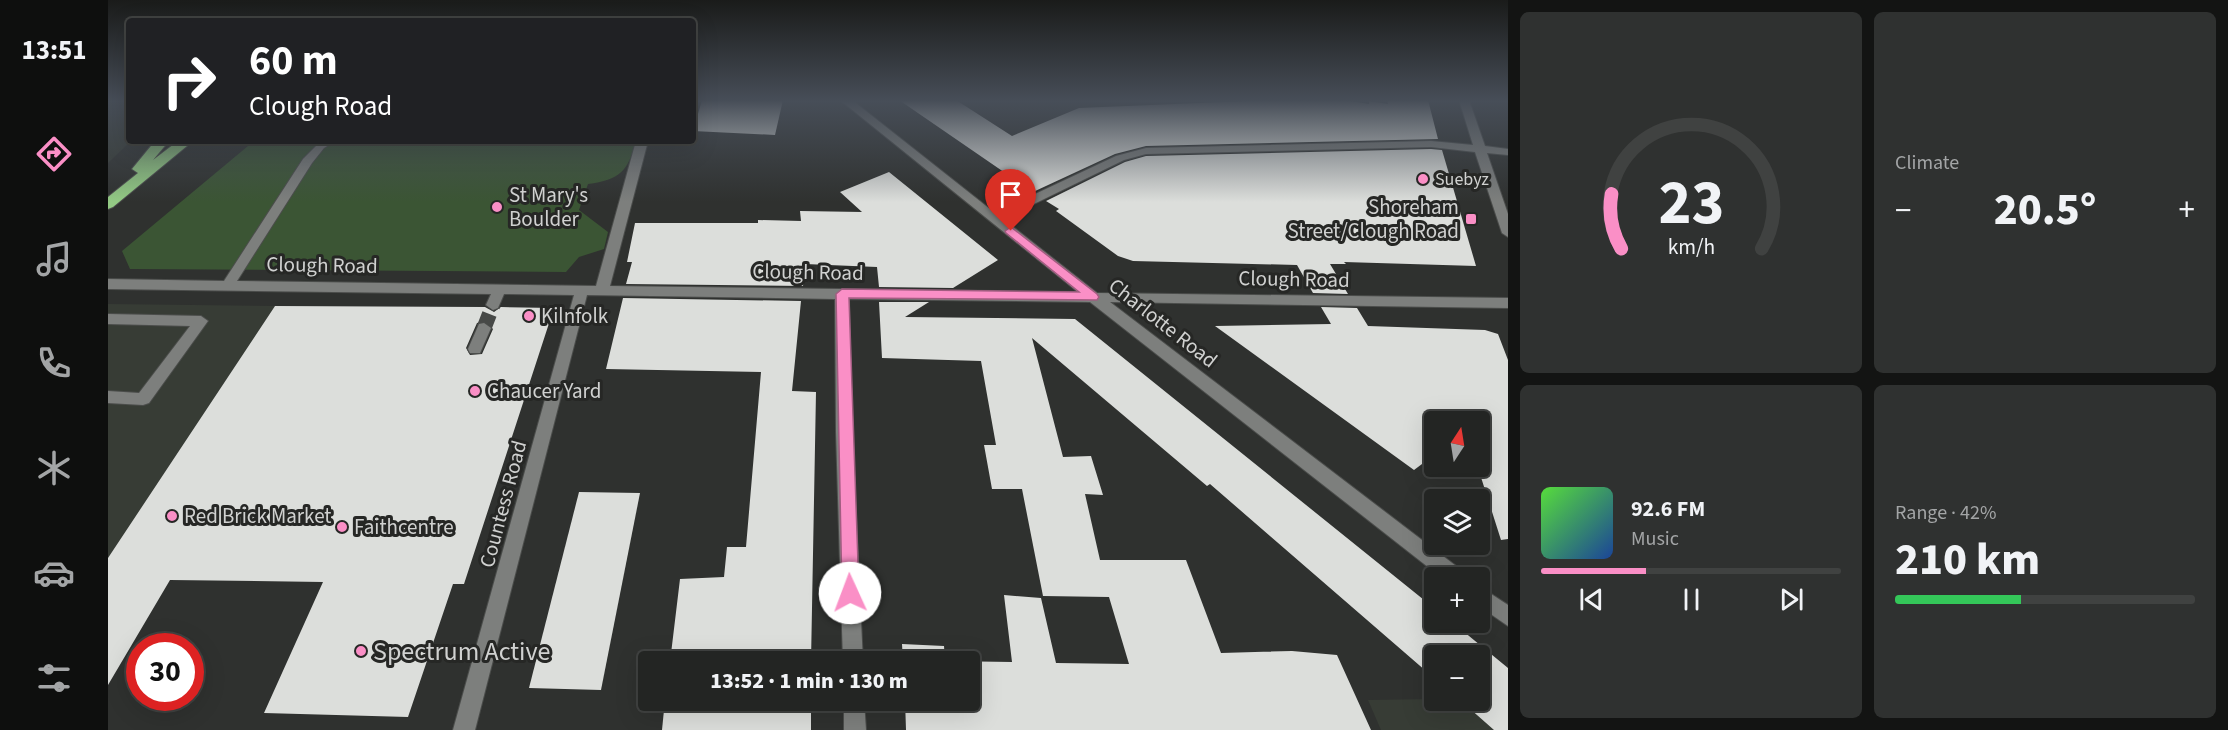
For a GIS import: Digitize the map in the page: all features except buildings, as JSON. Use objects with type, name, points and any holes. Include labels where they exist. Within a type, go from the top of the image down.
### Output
[{"type":"highway","points":[[112,201],[160,144]]},
{"type":"highway","points":[[112,201],[182,144]]},
{"type":"street","name":"Charlotte Road","points":[[888,134],[1093,297],[1443,567]]},
{"type":"street","points":[[1476,134],[1508,233]]},
{"type":"street","points":[[228,285],[307,161],[324,144]]},
{"type":"street","points":[[602,289],[641,144]]},
{"type":"street","points":[[994,218],[1120,158],[1146,151],[1431,144],[1508,152]]},
{"type":"street","name":"Clough Road","points":[[108,284],[1508,303]]},
{"type":"street","points":[[492,305],[500,288]]},
{"type":"street","name":"Countess Road","points":[[464,730],[536,468],[582,289]]},
{"type":"street","points":[[842,294],[844,432],[853,651]]},
{"type":"street","points":[[108,319],[201,321],[143,399],[108,397]]},
{"type":"street","points":[[475,349],[484,328]]},
{"type":"street","points":[[1490,603],[1508,617]]},
{"type":"street","points":[[854,711],[855,730]]},
{"type":"shaded area","points":[[108,134],[126,134],[126,144],[128,144],[108,163]]},
{"type":"shaded area","points":[[108,304],[275,306],[108,558]]},
{"type":"shaded area","points":[[1424,699],[1424,711],[1490,711],[1508,730],[1381,730],[1368,700]]},
{"type":"green space","points":[[250,144],[635,144],[630,160],[621,172],[608,180],[588,184],[579,210],[608,232],[604,249],[579,257],[566,272],[130,269],[122,251]]},
{"type":"tunnel","points":[[484,328],[493,305]]},
{"type":"place","name":"Suebyz","points":[[1423,179]]},
{"type":"place","name":"St Mary's Boulder","points":[[497,207]]},
{"type":"place","name":"Shoreham Street/Clough Road","points":[[1471,219]]},
{"type":"place","name":"Kilnfolk","points":[[529,316]]},
{"type":"place","name":"Chaucer Yard","points":[[475,391]]},
{"type":"place","name":"Red Brick Market","points":[[172,516]]},
{"type":"place","name":"Faithcentre","points":[[342,527]]},
{"type":"place","name":"Spectrum Active","points":[[361,651]]},
{"type":"route","points":[[850,593],[842,294],[1093,297],[1011,231]]}]
